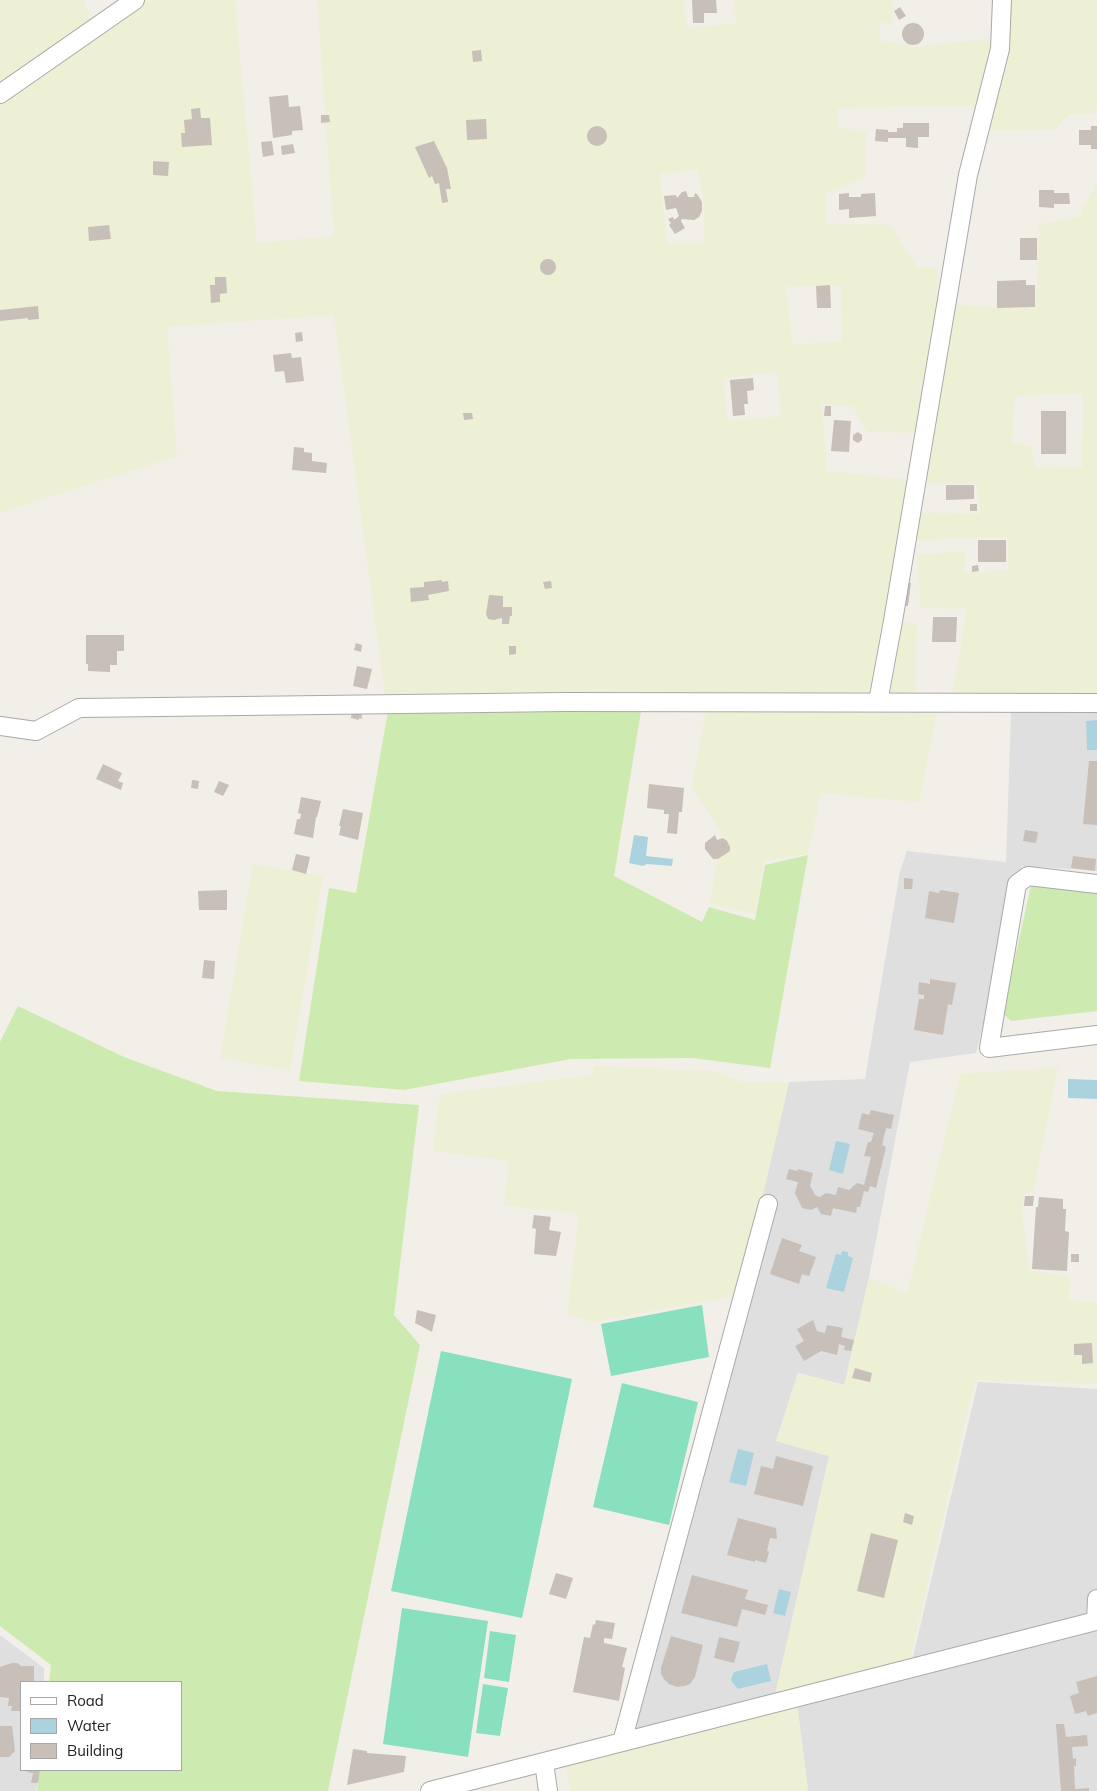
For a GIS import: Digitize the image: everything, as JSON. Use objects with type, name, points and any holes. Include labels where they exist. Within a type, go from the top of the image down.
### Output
[{"type":"street","points":[[0,94],[135,0]]},
{"type":"street","points":[[878,702],[968,175],[1000,49],[1002,0]]},
{"type":"street","points":[[0,726],[36,731],[79,708],[565,702],[1097,703]]},
{"type":"street","points":[[1097,884],[1028,876],[1017,884],[989,1048],[1097,1035]]},
{"type":"street","points":[[622,1742],[768,1204]]},
{"type":"street","points":[[430,1791],[1096,1620],[1097,1599]]},
{"type":"street","points":[[544,1762],[548,1791]]},
{"type":"shaded area","points":[[1011,712],[1097,712],[1097,871],[1022,866],[976,1053],[910,1062],[869,1277],[845,1385],[798,1373],[776,1441],[829,1456],[774,1700],[912,1661],[978,1382],[1097,1389],[1097,1791],[808,1791],[797,1704],[626,1736],[759,1211],[789,1082],[865,1079],[900,871],[907,851],[1006,862]]},
{"type":"shaded area","points":[[0,1635],[44,1668],[44,1681],[20,1681],[20,1771],[40,1771],[36,1791],[0,1791]]},
{"type":"green space","points":[[0,0],[84,0],[92,25],[131,0],[235,0],[257,243],[334,236],[317,0],[683,0],[687,28],[737,23],[733,0],[893,0],[892,23],[880,23],[880,40],[914,47],[1004,37],[1006,0],[1097,0],[1097,109],[1093,114],[1068,115],[1055,130],[983,131],[990,105],[838,108],[837,126],[866,132],[866,177],[826,193],[825,223],[890,225],[918,268],[938,268],[937,304],[1036,309],[1039,224],[1079,217],[1097,180],[1097,703],[951,701],[967,609],[920,608],[918,555],[965,551],[965,573],[1008,570],[1008,538],[983,537],[912,541],[915,512],[980,514],[977,484],[921,484],[921,433],[867,432],[853,407],[822,404],[827,471],[913,480],[896,621],[917,624],[915,701],[386,703],[334,315],[167,327],[177,456],[0,513]],"holes":[[[698,170],[704,207],[704,243],[667,243],[660,174]],[[841,285],[842,341],[793,345],[786,287]],[[777,372],[781,416],[728,421],[723,378]],[[1083,393],[1082,468],[1035,467],[1031,446],[1012,442],[1015,396]]]},
{"type":"green space","points":[[706,708],[938,709],[919,802],[821,793],[808,854],[764,861],[755,914],[710,904],[721,832],[692,788]]},
{"type":"green space","points":[[388,711],[641,711],[614,876],[702,922],[709,907],[755,920],[765,865],[808,855],[770,1068],[692,1058],[571,1059],[404,1090],[299,1081],[329,888],[356,893]]},
{"type":"green space","points":[[253,864],[323,876],[290,1070],[220,1058]]},
{"type":"green space","points":[[1031,885],[1097,893],[1097,1011],[1011,1021],[1003,1013]]},
{"type":"green space","points":[[18,1006],[124,1057],[217,1091],[419,1105],[394,1315],[420,1345],[328,1791],[37,1791],[39,1771],[182,1771],[182,1681],[49,1681],[51,1665],[0,1626],[0,1042]]},
{"type":"green space","points":[[594,1066],[713,1071],[746,1083],[789,1082],[759,1211],[736,1296],[592,1322],[567,1314],[579,1214],[504,1205],[509,1161],[433,1151],[440,1094],[593,1075]]},
{"type":"green space","points":[[1058,1067],[1033,1193],[1024,1194],[1022,1213],[1029,1270],[1070,1277],[1069,1300],[1097,1302],[1097,1384],[975,1380],[910,1660],[774,1700],[829,1456],[776,1441],[798,1373],[844,1385],[869,1277],[907,1294],[960,1074]]},
{"type":"green space","points":[[702,1305],[709,1357],[611,1376],[601,1324]]},
{"type":"green space","points":[[441,1351],[572,1379],[522,1618],[391,1591]]},
{"type":"green space","points":[[622,1383],[698,1402],[669,1525],[593,1507]]},
{"type":"green space","points":[[402,1608],[488,1621],[468,1757],[383,1744]]},
{"type":"green space","points":[[490,1631],[516,1635],[509,1682],[484,1678]]},
{"type":"green space","points":[[483,1684],[508,1688],[500,1736],[476,1733]]},
{"type":"green space","points":[[797,1703],[808,1791],[570,1791],[565,1762]]},
{"type":"water","points":[[1097,720],[1097,750],[1087,750],[1086,721]]},
{"type":"water","points":[[634,835],[648,837],[646,856],[673,859],[672,866],[647,864],[643,866],[629,863]]},
{"type":"water","points":[[1068,1079],[1097,1080],[1097,1099],[1068,1098]]},
{"type":"water","points":[[836,1141],[850,1144],[843,1174],[829,1170]]},
{"type":"water","points":[[842,1251],[848,1252],[848,1256],[853,1258],[844,1292],[826,1288],[836,1254],[841,1255]]},
{"type":"water","points":[[738,1449],[754,1453],[746,1486],[729,1482]]},
{"type":"water","points":[[779,1589],[791,1592],[785,1616],[773,1613]]},
{"type":"water","points":[[767,1664],[771,1681],[738,1689],[732,1682],[734,1672]]},
{"type":"building","points":[[692,0],[716,0],[717,13],[704,13],[704,23],[693,23]]},
{"type":"building","points":[[900,7],[906,16],[899,20],[894,11]]},
{"type":"building","points":[[913,23],[921,26],[924,34],[921,42],[913,45],[905,42],[902,34],[905,26]]},
{"type":"building","points":[[481,50],[482,61],[473,62],[472,51]]},
{"type":"building","points":[[288,95],[289,107],[300,106],[303,130],[292,131],[292,135],[273,138],[269,97]]},
{"type":"building","points":[[200,108],[201,118],[210,118],[212,145],[182,147],[181,133],[185,133],[184,120],[192,119],[191,109]]},
{"type":"building","points":[[321,115],[329,115],[330,122],[321,123]]},
{"type":"building","points":[[486,119],[487,139],[467,140],[466,120]]},
{"type":"building","points":[[903,123],[929,123],[929,137],[918,137],[918,148],[906,147],[906,138],[888,138],[888,142],[875,141],[876,129],[897,132],[897,128],[903,128]]},
{"type":"building","points":[[597,126],[604,129],[607,136],[604,143],[597,146],[590,143],[587,136],[590,129]]},
{"type":"building","points":[[1091,126],[1097,126],[1097,149],[1091,149],[1091,145],[1079,145],[1079,130],[1091,130]]},
{"type":"building","points":[[272,141],[274,155],[263,157],[261,142]]},
{"type":"building","points":[[434,141],[447,168],[451,189],[446,189],[448,202],[442,203],[439,183],[435,184],[432,176],[429,178],[415,147]]},
{"type":"building","points":[[293,144],[295,153],[282,155],[281,146]]},
{"type":"building","points":[[153,161],[169,162],[168,176],[153,175]]},
{"type":"building","points":[[1039,190],[1069,193],[1070,204],[1054,204],[1054,208],[1039,207]]},
{"type":"building","points":[[686,191],[688,197],[694,197],[695,193],[697,194],[702,202],[702,211],[699,217],[694,220],[682,219],[681,221],[685,228],[675,234],[669,225],[671,223],[668,219],[673,217],[674,220],[679,216],[676,208],[666,210],[664,196],[676,195],[677,198],[682,192]]},
{"type":"building","points":[[849,193],[849,197],[861,197],[861,194],[875,193],[876,216],[849,218],[849,209],[839,210],[839,194]]},
{"type":"building","points":[[109,225],[111,239],[89,241],[88,227]]},
{"type":"building","points":[[1020,238],[1037,238],[1037,260],[1020,260]]},
{"type":"building","points":[[545,259],[551,259],[556,264],[554,273],[545,275],[540,270],[540,264]]},
{"type":"building","points":[[215,277],[226,277],[227,293],[220,294],[220,302],[211,303],[210,285],[215,285]]},
{"type":"building","points":[[1026,280],[1026,285],[1035,285],[1035,307],[997,308],[997,281]]},
{"type":"building","points":[[830,285],[831,308],[817,308],[816,286]]},
{"type":"building","points":[[38,306],[39,319],[28,320],[28,318],[0,321],[0,310]]},
{"type":"building","points":[[302,332],[303,341],[296,342],[295,333]]},
{"type":"building","points":[[291,353],[292,358],[301,357],[304,381],[286,383],[284,371],[275,372],[273,355]]},
{"type":"building","points":[[753,378],[754,390],[747,391],[748,404],[744,404],[745,415],[733,416],[730,380]]},
{"type":"building","points":[[825,406],[831,406],[831,416],[824,416]]},
{"type":"building","points":[[1041,411],[1066,411],[1066,454],[1041,454]]},
{"type":"building","points":[[463,413],[472,413],[473,419],[464,420]]},
{"type":"building","points":[[834,420],[851,421],[849,452],[831,451]]},
{"type":"building","points":[[858,432],[862,435],[862,440],[858,443],[853,440],[853,435]]},
{"type":"building","points":[[294,447],[304,448],[304,452],[312,453],[312,461],[327,463],[326,473],[292,470]]},
{"type":"building","points":[[946,485],[974,485],[974,499],[946,500]]},
{"type":"building","points":[[970,504],[977,504],[977,511],[970,511]]},
{"type":"building","points":[[978,540],[1006,540],[1006,562],[978,562]]},
{"type":"building","points":[[978,565],[979,571],[972,572],[972,566]]},
{"type":"building","points":[[442,580],[442,582],[448,581],[449,591],[428,595],[429,600],[411,602],[410,588],[424,587],[424,582]]},
{"type":"building","points":[[551,581],[552,588],[545,589],[543,582]]},
{"type":"building","points":[[904,582],[911,583],[908,606],[900,606]]},
{"type":"building","points":[[489,595],[503,596],[503,607],[512,607],[512,616],[510,616],[509,624],[502,624],[502,618],[488,619],[486,614]]},
{"type":"building","points":[[933,617],[957,617],[956,642],[932,642]]},
{"type":"building","points":[[86,635],[124,635],[124,651],[117,651],[117,665],[110,665],[110,672],[88,671],[88,664],[86,664]]},
{"type":"building","points":[[356,643],[362,645],[361,652],[354,650]]},
{"type":"building","points":[[509,646],[516,646],[516,654],[509,655]]},
{"type":"building","points":[[357,666],[372,669],[367,689],[353,686]]},
{"type":"building","points":[[352,711],[361,711],[362,719],[351,718]]},
{"type":"building","points":[[1089,761],[1097,761],[1097,825],[1083,824]]},
{"type":"building","points":[[103,764],[122,773],[118,781],[123,783],[121,790],[96,779]]},
{"type":"building","points":[[192,780],[199,781],[198,789],[191,788]]},
{"type":"building","points":[[219,781],[229,785],[223,796],[214,792]]},
{"type":"building","points":[[649,784],[684,788],[682,812],[679,812],[677,834],[667,833],[669,814],[664,814],[664,810],[647,808]]},
{"type":"building","points":[[301,797],[321,801],[316,817],[313,838],[294,834],[297,819],[300,819],[301,814],[298,813]]},
{"type":"building","points":[[343,809],[363,813],[358,840],[339,835]]},
{"type":"building","points":[[1025,830],[1038,832],[1036,843],[1023,841]]},
{"type":"building","points":[[715,835],[717,840],[723,838],[727,841],[730,847],[730,851],[718,859],[713,859],[705,849],[705,843]]},
{"type":"building","points":[[296,854],[310,857],[306,874],[292,870]]},
{"type":"building","points":[[1073,856],[1096,859],[1095,871],[1071,868]]},
{"type":"building","points":[[904,878],[913,879],[912,889],[904,889]]},
{"type":"building","points":[[227,890],[227,910],[199,910],[198,891]]},
{"type":"building","points":[[940,890],[959,893],[954,923],[925,918],[929,891],[939,893]]},
{"type":"building","points":[[204,960],[215,961],[214,979],[202,978]]},
{"type":"building","points":[[930,979],[956,983],[952,1005],[948,1004],[943,1035],[914,1030],[919,999],[924,999],[924,995],[918,994],[919,982],[930,984]]},
{"type":"building","points":[[871,1110],[894,1115],[891,1129],[886,1128],[882,1145],[886,1147],[876,1188],[870,1186],[868,1192],[864,1191],[860,1207],[857,1207],[856,1213],[833,1208],[831,1216],[821,1214],[817,1207],[811,1210],[802,1208],[795,1193],[798,1182],[786,1179],[789,1169],[813,1173],[810,1186],[816,1196],[820,1197],[826,1193],[836,1195],[838,1187],[849,1190],[857,1183],[864,1185],[871,1157],[864,1156],[868,1142],[871,1142],[874,1133],[858,1129],[862,1113],[869,1115]]},
{"type":"building","points":[[1025,1196],[1034,1196],[1033,1206],[1024,1206]]},
{"type":"building","points":[[1039,1197],[1063,1199],[1063,1209],[1066,1209],[1065,1231],[1069,1232],[1067,1271],[1032,1269],[1036,1207],[1038,1207]]},
{"type":"building","points":[[534,1215],[551,1217],[549,1230],[561,1232],[556,1256],[534,1254],[536,1229],[532,1228]]},
{"type":"building","points":[[782,1238],[802,1245],[799,1251],[816,1257],[809,1276],[802,1274],[799,1284],[770,1274]]},
{"type":"building","points":[[1071,1254],[1079,1254],[1079,1262],[1071,1262]]},
{"type":"building","points":[[417,1310],[436,1315],[432,1332],[415,1323]]},
{"type":"building","points":[[813,1320],[817,1331],[825,1333],[827,1325],[843,1328],[841,1337],[854,1340],[851,1351],[844,1350],[845,1346],[839,1344],[837,1355],[821,1351],[804,1361],[795,1346],[804,1341],[797,1329]]},
{"type":"building","points":[[1092,1343],[1093,1363],[1082,1364],[1082,1355],[1074,1355],[1074,1344]]},
{"type":"building","points":[[855,1368],[872,1373],[870,1382],[852,1378]]},
{"type":"building","points":[[776,1456],[813,1466],[803,1506],[754,1494],[761,1466],[773,1469]]},
{"type":"building","points":[[905,1513],[914,1516],[912,1525],[903,1522]]},
{"type":"building","points":[[738,1518],[776,1528],[777,1539],[770,1538],[766,1563],[727,1555]]},
{"type":"building","points":[[871,1533],[898,1540],[884,1598],[857,1591]]},
{"type":"building","points":[[556,1573],[573,1578],[566,1599],[549,1594]]},
{"type":"building","points":[[692,1575],[748,1590],[745,1599],[768,1605],[765,1615],[742,1609],[737,1627],[681,1613]]},
{"type":"building","points":[[596,1620],[615,1623],[612,1639],[604,1638],[604,1643],[627,1648],[622,1667],[625,1668],[619,1701],[573,1692],[584,1637],[590,1638],[593,1624],[595,1625]]},
{"type":"building","points":[[671,1636],[703,1645],[695,1677],[690,1684],[685,1686],[677,1687],[669,1684],[661,1674],[661,1668]]},
{"type":"building","points":[[719,1637],[740,1642],[734,1663],[714,1658]]},
{"type":"building","points":[[12,1663],[17,1663],[21,1666],[34,1666],[34,1681],[20,1681],[20,1711],[11,1711],[12,1706],[8,1706],[9,1698],[0,1697],[0,1667]]},
{"type":"building","points":[[1097,1676],[1097,1713],[1088,1716],[1086,1711],[1075,1714],[1070,1696],[1079,1693],[1076,1682]]},
{"type":"building","points":[[1056,1724],[1064,1724],[1066,1737],[1087,1735],[1088,1746],[1072,1747],[1073,1759],[1076,1758],[1076,1766],[1074,1766],[1075,1789],[1089,1788],[1089,1791],[1061,1791]]},
{"type":"building","points":[[0,1726],[12,1726],[15,1751],[9,1757],[0,1757]]},
{"type":"building","points":[[353,1749],[367,1751],[367,1753],[406,1756],[404,1772],[347,1785]]},
{"type":"building","points":[[40,1771],[38,1783],[31,1783],[33,1773],[27,1772]]}]
